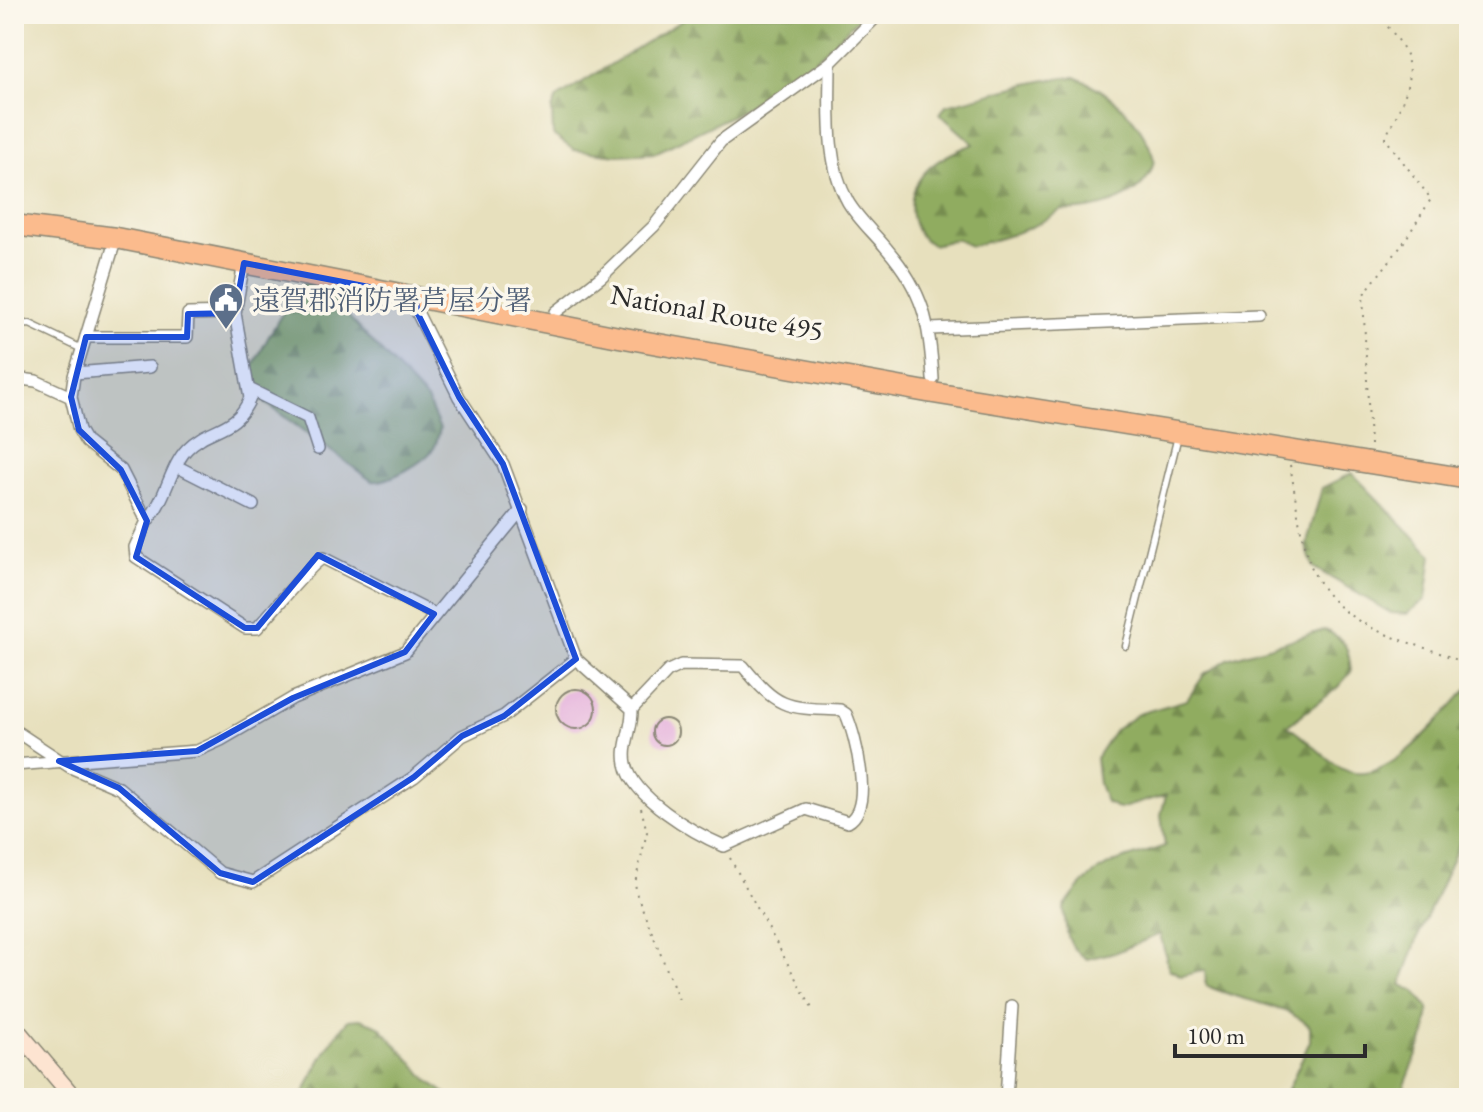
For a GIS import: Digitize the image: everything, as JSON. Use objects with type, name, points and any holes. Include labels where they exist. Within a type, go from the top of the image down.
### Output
[{"type":"highway","name":"National Route 495","points":[[14,211],[189,240],[556,312],[1370,454],[1410,468]]},
{"type":"highway","name":"National Route 495","points":[[14,225],[116,238],[650,343],[1179,434],[1469,479]]},
{"type":"street","points":[[556,312],[601,277],[654,226],[721,141],[830,63],[879,14]]},
{"type":"street","points":[[830,63],[833,153],[837,176],[849,203],[912,281],[930,329],[933,379]]},
{"type":"street","points":[[116,238],[75,373],[71,397],[79,430],[86,442],[121,470],[147,521]]},
{"type":"street","points":[[244,263],[235,313],[250,398],[239,417],[186,450],[159,507],[147,521],[135,547],[136,557],[245,628],[257,628],[295,589],[314,562],[323,558],[434,614]]},
{"type":"street","points":[[416,296],[417,312],[459,397],[503,464],[576,659],[632,709]]},
{"type":"street","points":[[84,343],[187,337],[188,314],[235,313]]},
{"type":"street","points":[[930,329],[1259,316]]},
{"type":"street","points":[[75,373],[150,367]]},
{"type":"street","points":[[14,378],[36,381],[71,397]]},
{"type":"street","points":[[249,389],[308,418],[318,449]]},
{"type":"street","points":[[178,467],[253,505]]},
{"type":"street","points":[[14,765],[197,751],[232,735],[293,698],[405,652],[522,509]]},
{"type":"street","points":[[14,730],[59,761],[119,788],[220,873],[253,882],[414,777],[462,736],[504,716],[576,659]]},
{"type":"street","points":[[681,665],[743,666],[771,699],[782,705],[840,710],[846,714],[863,786],[856,817],[842,821],[806,809],[724,846],[638,792],[626,766],[625,746],[632,709],[668,671],[681,665]]},
{"type":"street","points":[[1006,1098],[1012,1006]]},
{"type":"street","points":[[14,1027],[74,1098]]},
{"type":"lane","points":[[14,325],[30,324],[84,343]]},
{"type":"lane","points":[[1126,646],[1179,434]]},
{"type":"path","points":[[1370,454],[1363,295],[1402,245],[1431,199],[1385,138],[1408,94],[1407,73],[1405,51],[1378,14]]},
{"type":"path","points":[[1288,452],[1308,564],[1321,589],[1356,620],[1469,666]]},
{"type":"path","points":[[638,792],[647,832],[635,883],[637,895],[679,1000]]},
{"type":"path","points":[[724,846],[814,1012]]},
{"type":"highlighted area","points":[[244,263],[416,296],[417,312],[459,397],[503,464],[576,659],[504,716],[462,736],[414,777],[253,882],[220,873],[119,788],[59,761],[197,751],[293,698],[405,652],[434,614],[318,555],[257,628],[245,628],[136,557],[147,521],[121,470],[79,430],[71,397],[86,337],[187,337],[188,314],[235,313]]},
{"type":"green space","points":[[692,14],[863,14],[811,64],[737,113],[655,153],[618,155],[574,150],[553,135],[552,110],[557,98]]},
{"type":"green space","points":[[1075,77],[1113,99],[1142,133],[1154,160],[1142,184],[1104,206],[1061,210],[1029,228],[970,246],[957,239],[933,245],[921,237],[912,216],[914,189],[920,178],[938,161],[974,144],[940,114],[946,105],[1026,84]]},
{"type":"green space","points":[[315,281],[427,400],[440,429],[429,454],[396,475],[372,481],[252,393],[253,366],[269,336],[291,298],[303,284]]},
{"type":"green space","points":[[1352,473],[1432,555],[1426,599],[1407,614],[1391,613],[1313,567],[1306,546],[1322,488]]},
{"type":"green space","points":[[1324,630],[1345,645],[1351,672],[1336,689],[1287,726],[1341,768],[1358,773],[1375,770],[1393,761],[1428,732],[1469,687],[1469,822],[1419,934],[1401,985],[1415,991],[1429,1009],[1426,1032],[1400,1098],[1284,1098],[1310,1041],[1310,1027],[1301,1019],[1206,985],[1205,970],[1182,976],[1169,969],[1160,934],[1119,951],[1087,959],[1071,944],[1067,931],[1064,908],[1097,871],[1165,846],[1161,815],[1166,795],[1119,809],[1106,802],[1099,784],[1096,758],[1114,731],[1138,714],[1187,700],[1204,675],[1228,659]]},
{"type":"green space","points":[[360,1019],[379,1026],[429,1081],[452,1098],[303,1098],[334,1039],[348,1020]]},
{"type":"building","points":[[576,689],[590,695],[596,709],[590,723],[576,729],[562,723],[556,709],[562,695]]},
{"type":"building","points":[[665,719],[674,723],[678,732],[674,741],[665,745],[656,741],[652,732],[656,723]]},
{"type":"place","name":"遠賀郡消防署芦屋分署","points":[[226,331]]}]
